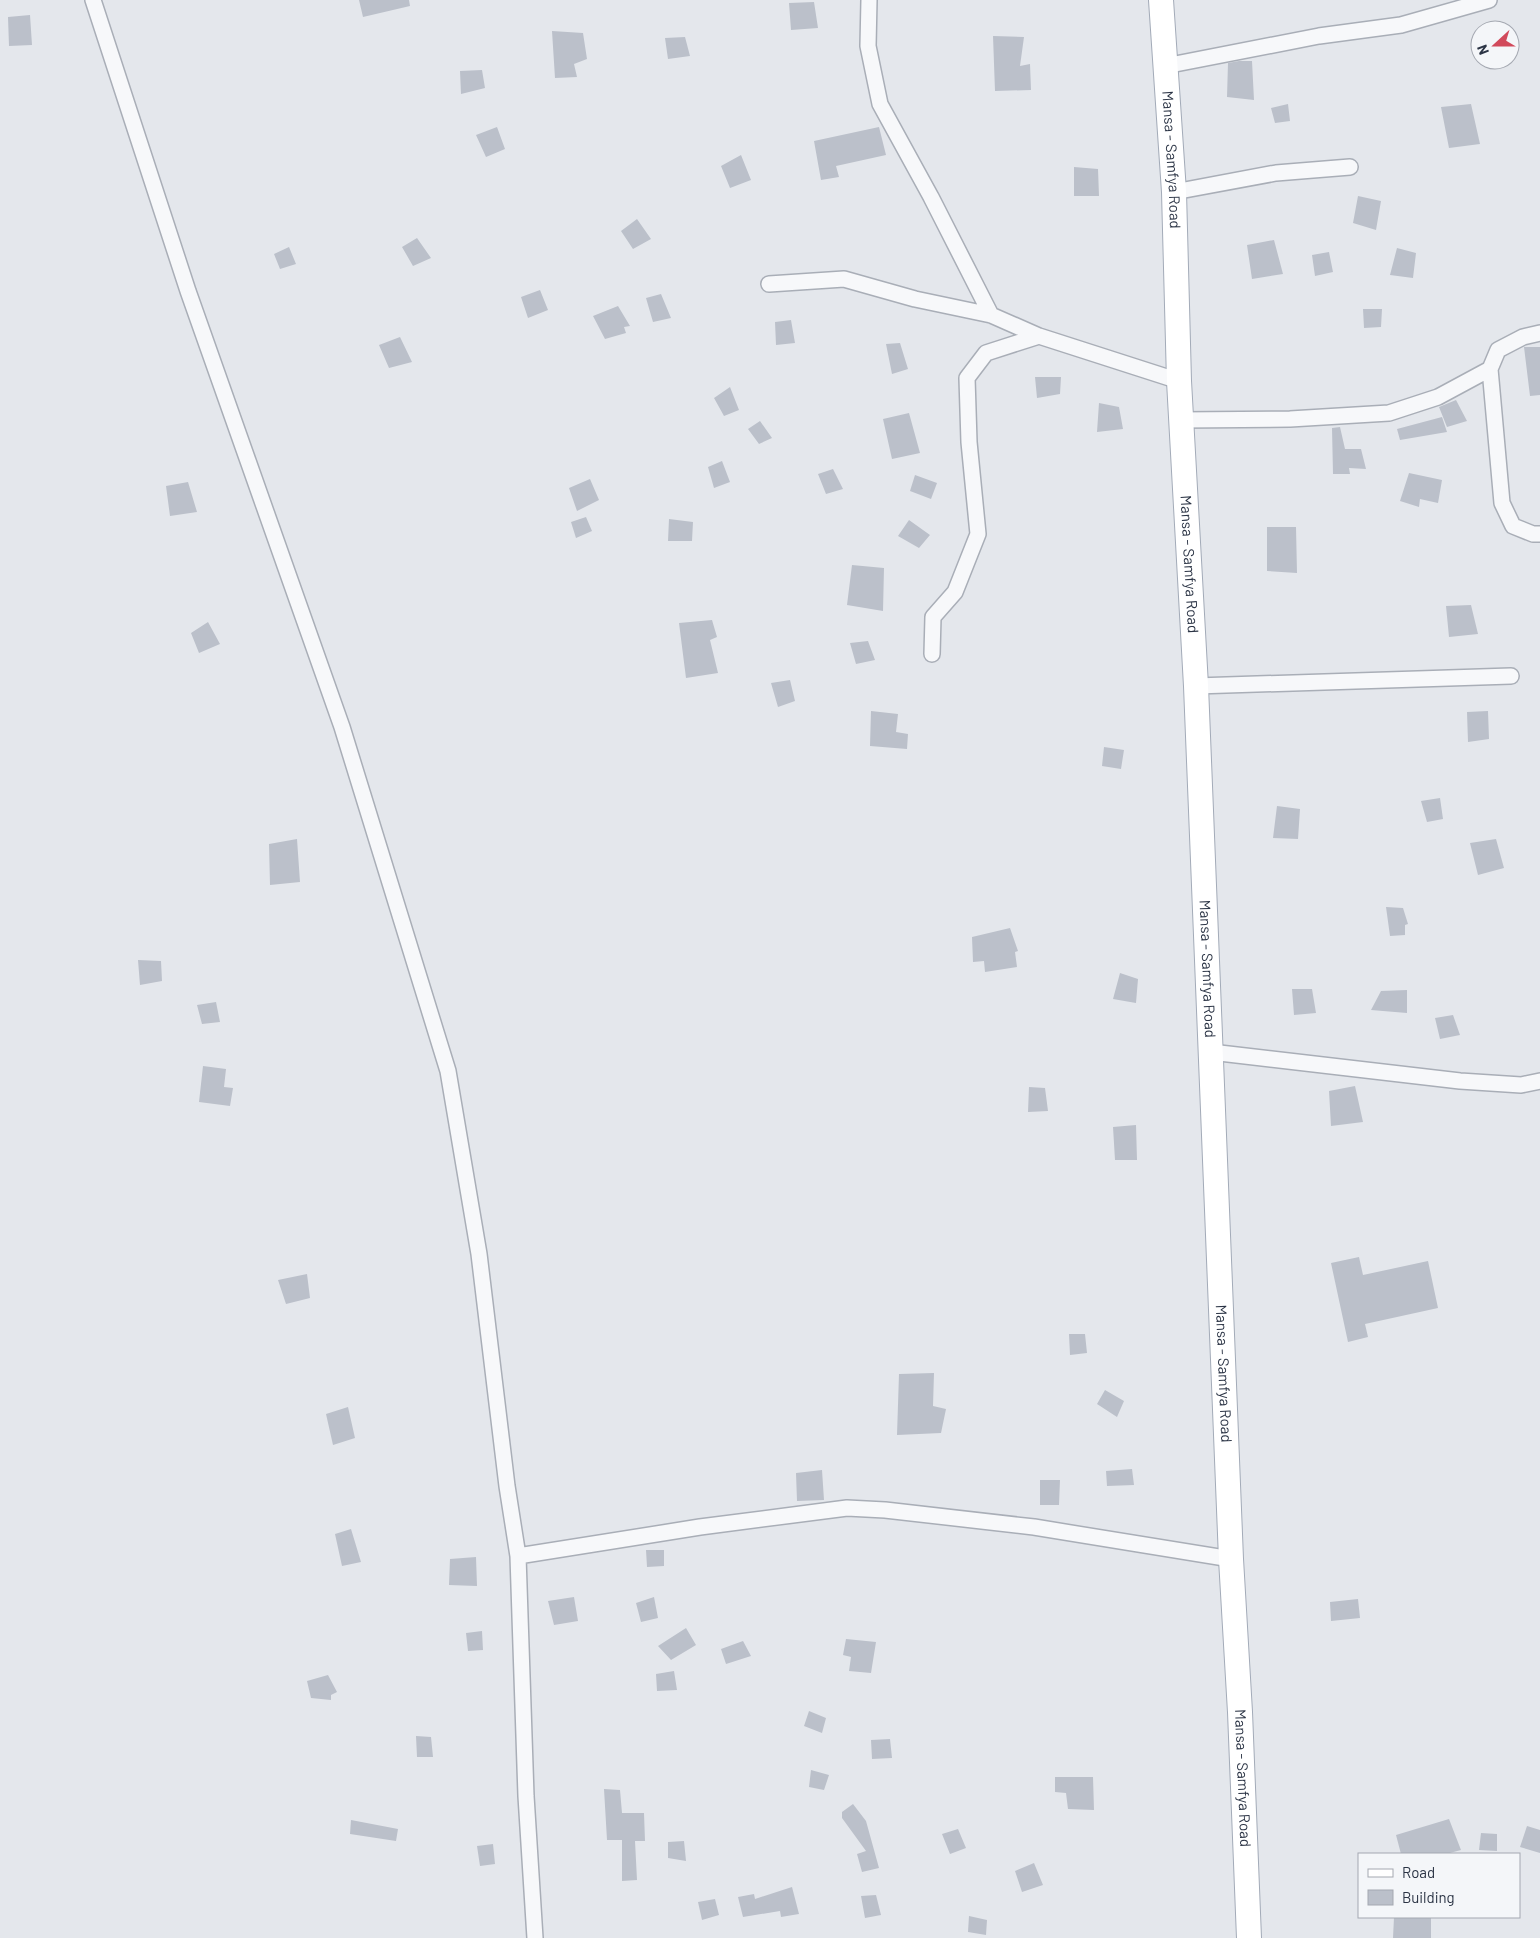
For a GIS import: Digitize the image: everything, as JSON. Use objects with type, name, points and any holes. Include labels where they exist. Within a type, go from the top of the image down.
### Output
[{"type":"main road","name":"Mansa - Samfya Road","points":[[1161,0],[1174,192],[1181,420],[1196,686],[1231,1559],[1250,1938]]},
{"type":"street","points":[[93,0],[188,291],[342,727],[448,1071],[479,1254],[507,1486],[518,1556],[526,1796],[535,1938]]},
{"type":"street","points":[[869,0],[868,46],[880,104],[931,197],[991,315]]},
{"type":"street","points":[[1164,66],[1319,36],[1401,25],[1489,0]]},
{"type":"street","points":[[1174,192],[1276,173],[1350,167]]},
{"type":"street","points":[[769,284],[844,280],[915,299],[991,315],[1039,336],[1180,381]]},
{"type":"street","points":[[1540,333],[1523,337],[1498,350],[1490,368],[1502,503],[1513,526],[1532,534],[1540,534]]},
{"type":"street","points":[[932,654],[933,617],[955,592],[978,534],[969,442],[967,378],[986,353],[1039,336]]},
{"type":"street","points":[[1181,420],[1290,418],[1389,413],[1438,397],[1490,368]]},
{"type":"street","points":[[1196,686],[1511,676]]},
{"type":"street","points":[[1211,1052],[1460,1081],[1521,1085],[1540,1082]]},
{"type":"street","points":[[518,1556],[700,1527],[847,1508],[885,1510],[1034,1527],[1231,1559]]},
{"type":"building","points":[[359,0],[409,0],[410,6],[363,17]]},
{"type":"building","points":[[814,2],[818,28],[791,30],[789,3]]},
{"type":"building","points":[[30,15],[32,45],[9,46],[8,17]]},
{"type":"building","points":[[552,31],[583,33],[587,59],[574,64],[577,77],[555,78]]},
{"type":"building","points":[[993,36],[1024,37],[1020,66],[1030,64],[1031,90],[995,91]]},
{"type":"building","points":[[685,37],[690,56],[668,59],[665,38]]},
{"type":"building","points":[[1252,61],[1254,100],[1227,97],[1228,63]]},
{"type":"building","points":[[482,70],[485,88],[461,94],[460,71]]},
{"type":"building","points":[[1288,104],[1290,121],[1275,123],[1271,108]]},
{"type":"building","points":[[1471,104],[1480,144],[1449,148],[1441,107]]},
{"type":"building","points":[[497,127],[505,149],[486,157],[476,135]]},
{"type":"building","points":[[879,127],[886,155],[836,166],[839,177],[821,180],[814,141]]},
{"type":"building","points":[[741,155],[751,180],[730,188],[721,166]]},
{"type":"building","points":[[1074,167],[1098,169],[1099,196],[1074,196]]},
{"type":"building","points":[[1358,196],[1381,201],[1376,230],[1353,223]]},
{"type":"building","points":[[637,219],[651,239],[633,249],[621,231]]},
{"type":"building","points":[[417,238],[431,258],[413,266],[402,247]]},
{"type":"building","points":[[1274,240],[1283,274],[1252,279],[1247,245]]},
{"type":"building","points":[[289,247],[296,264],[280,269],[274,254]]},
{"type":"building","points":[[1397,248],[1416,253],[1413,278],[1390,275]]},
{"type":"building","points":[[1329,252],[1333,272],[1315,276],[1312,255]]},
{"type":"building","points":[[540,290],[548,310],[528,318],[521,297]]},
{"type":"building","points":[[661,294],[671,318],[653,322],[646,298]]},
{"type":"building","points":[[618,306],[630,326],[624,327],[626,333],[605,339],[593,316]]},
{"type":"building","points":[[1363,309],[1382,309],[1381,327],[1364,328]]},
{"type":"building","points":[[791,320],[795,343],[776,345],[775,322]]},
{"type":"building","points":[[400,337],[412,362],[389,368],[379,345]]},
{"type":"building","points":[[900,343],[908,369],[892,374],[886,344]]},
{"type":"building","points":[[1524,347],[1540,347],[1540,395],[1530,396]]},
{"type":"building","points":[[1035,377],[1061,377],[1060,394],[1037,398]]},
{"type":"building","points":[[730,387],[739,410],[724,416],[714,398]]},
{"type":"building","points":[[1456,400],[1467,421],[1447,427],[1439,407]]},
{"type":"building","points":[[1099,403],[1119,407],[1123,429],[1097,432]]},
{"type":"building","points":[[909,413],[920,453],[892,459],[883,419]]},
{"type":"building","points":[[1442,417],[1447,432],[1400,440],[1397,429]]},
{"type":"building","points":[[760,421],[772,438],[759,444],[748,429]]},
{"type":"building","points":[[1340,427],[1345,449],[1361,449],[1366,469],[1349,468],[1350,474],[1333,474],[1332,428]]},
{"type":"building","points":[[722,461],[730,482],[714,488],[708,467]]},
{"type":"building","points":[[833,469],[843,489],[826,494],[818,474]]},
{"type":"building","points":[[1409,473],[1442,480],[1438,503],[1420,499],[1419,507],[1400,501]]},
{"type":"building","points":[[915,475],[937,483],[931,499],[910,491]]},
{"type":"building","points":[[590,479],[599,500],[577,511],[569,488]]},
{"type":"building","points":[[188,482],[197,512],[170,516],[166,486]]},
{"type":"building","points":[[586,517],[592,531],[576,538],[571,522]]},
{"type":"building","points":[[669,519],[693,522],[692,541],[668,541]]},
{"type":"building","points":[[909,520],[930,535],[919,548],[898,536]]},
{"type":"building","points":[[1267,527],[1296,527],[1297,573],[1267,571]]},
{"type":"building","points":[[852,565],[884,568],[883,611],[847,605]]},
{"type":"building","points":[[1471,605],[1478,634],[1449,637],[1446,606]]},
{"type":"building","points":[[712,620],[717,637],[710,640],[718,673],[686,678],[679,623]]},
{"type":"building","points":[[208,622],[220,644],[199,653],[191,633]]},
{"type":"building","points":[[868,641],[875,660],[856,664],[850,643]]},
{"type":"building","points":[[790,680],[795,701],[778,707],[771,683]]},
{"type":"building","points":[[871,711],[898,714],[896,732],[908,734],[907,749],[870,746]]},
{"type":"building","points":[[1488,711],[1489,739],[1468,742],[1467,712]]},
{"type":"building","points":[[1104,747],[1124,750],[1121,769],[1102,766]]},
{"type":"building","points":[[1440,798],[1443,819],[1427,822],[1421,801]]},
{"type":"building","points":[[1277,806],[1300,809],[1298,839],[1273,838]]},
{"type":"building","points":[[297,839],[300,882],[270,885],[269,844]]},
{"type":"building","points":[[1496,839],[1504,868],[1478,875],[1470,843]]},
{"type":"building","points":[[1386,907],[1403,908],[1408,924],[1405,925],[1405,935],[1390,936]]},
{"type":"building","points":[[1010,928],[1018,951],[1015,952],[1017,967],[985,972],[984,961],[973,962],[972,937]]},
{"type":"building","points":[[138,960],[161,961],[162,981],[140,985]]},
{"type":"building","points":[[1120,973],[1138,979],[1136,1003],[1113,999]]},
{"type":"building","points":[[1292,989],[1312,989],[1316,1013],[1294,1015]]},
{"type":"building","points":[[1407,990],[1407,1013],[1371,1010],[1381,991]]},
{"type":"building","points":[[216,1002],[220,1022],[202,1024],[197,1005]]},
{"type":"building","points":[[1453,1015],[1460,1035],[1440,1039],[1435,1018]]},
{"type":"building","points":[[203,1066],[226,1069],[224,1087],[233,1088],[230,1106],[199,1102]]},
{"type":"building","points":[[1355,1086],[1363,1122],[1331,1126],[1329,1091]]},
{"type":"building","points":[[1029,1087],[1045,1088],[1048,1111],[1028,1112]]},
{"type":"building","points":[[1136,1125],[1137,1160],[1115,1160],[1113,1127]]},
{"type":"building","points":[[1359,1257],[1363,1275],[1428,1261],[1438,1308],[1365,1324],[1368,1337],[1348,1342],[1331,1263]]},
{"type":"building","points":[[307,1274],[310,1298],[286,1304],[278,1280]]},
{"type":"building","points":[[1069,1334],[1085,1334],[1087,1353],[1070,1355]]},
{"type":"building","points":[[934,1373],[933,1406],[946,1409],[941,1433],[897,1435],[899,1374]]},
{"type":"building","points":[[1105,1390],[1124,1401],[1117,1417],[1097,1404]]},
{"type":"building","points":[[348,1407],[355,1438],[333,1445],[326,1414]]},
{"type":"building","points":[[1132,1469],[1134,1485],[1107,1486],[1106,1471]]},
{"type":"building","points":[[822,1470],[824,1500],[797,1501],[796,1473]]},
{"type":"building","points":[[1040,1480],[1060,1480],[1059,1505],[1040,1505]]},
{"type":"building","points":[[351,1529],[361,1562],[342,1566],[335,1534]]},
{"type":"building","points":[[646,1550],[664,1550],[664,1566],[647,1567]]},
{"type":"building","points":[[476,1557],[477,1586],[449,1585],[450,1559]]},
{"type":"building","points":[[574,1597],[578,1621],[554,1625],[548,1601]]},
{"type":"building","points":[[654,1597],[658,1618],[641,1622],[636,1603]]},
{"type":"building","points":[[1358,1599],[1360,1618],[1331,1621],[1330,1602]]},
{"type":"building","points":[[686,1628],[696,1645],[671,1660],[658,1646]]},
{"type":"building","points":[[482,1631],[483,1650],[468,1651],[466,1633]]},
{"type":"building","points":[[846,1639],[876,1642],[871,1673],[849,1671],[851,1657],[843,1655]]},
{"type":"building","points":[[743,1641],[751,1656],[726,1664],[721,1649]]},
{"type":"building","points":[[674,1671],[677,1690],[657,1691],[656,1674]]},
{"type":"building","points":[[328,1675],[337,1692],[331,1695],[331,1700],[311,1698],[307,1681]]},
{"type":"building","points":[[809,1711],[826,1718],[822,1733],[804,1726]]},
{"type":"building","points":[[416,1736],[431,1737],[433,1757],[417,1757]]},
{"type":"building","points":[[890,1739],[892,1758],[872,1759],[871,1740]]},
{"type":"building","points":[[811,1770],[829,1775],[824,1790],[809,1787]]},
{"type":"building","points":[[1055,1777],[1093,1777],[1094,1810],[1068,1809],[1066,1793],[1055,1792]]},
{"type":"building","points":[[604,1789],[620,1790],[622,1813],[644,1813],[645,1841],[635,1841],[637,1880],[622,1881],[622,1840],[607,1840]]},
{"type":"building","points":[[853,1804],[866,1821],[879,1868],[862,1872],[857,1854],[866,1851],[842,1818],[842,1812]]},
{"type":"building","points":[[1449,1819],[1461,1850],[1450,1853],[1401,1853],[1396,1835]]},
{"type":"building","points":[[351,1820],[398,1829],[396,1841],[350,1834]]},
{"type":"building","points":[[1527,1826],[1540,1830],[1540,1853],[1520,1847]]},
{"type":"building","points":[[958,1829],[966,1848],[950,1854],[942,1834]]},
{"type":"building","points":[[1481,1833],[1497,1834],[1497,1851],[1479,1850]]},
{"type":"building","points":[[684,1841],[686,1861],[668,1858],[668,1842]]},
{"type":"building","points":[[493,1844],[495,1864],[480,1866],[477,1846]]},
{"type":"building","points":[[1034,1863],[1043,1885],[1022,1892],[1015,1871]]},
{"type":"building","points":[[792,1887],[799,1914],[781,1917],[780,1911],[743,1917],[738,1897],[754,1894],[755,1899]]},
{"type":"building","points":[[876,1895],[881,1915],[865,1918],[861,1896]]},
{"type":"building","points":[[715,1899],[719,1915],[702,1920],[698,1902]]},
{"type":"building","points":[[969,1916],[987,1920],[986,1935],[968,1932]]},
{"type":"building","points":[[1394,1918],[1431,1918],[1431,1938],[1393,1938]]}]
